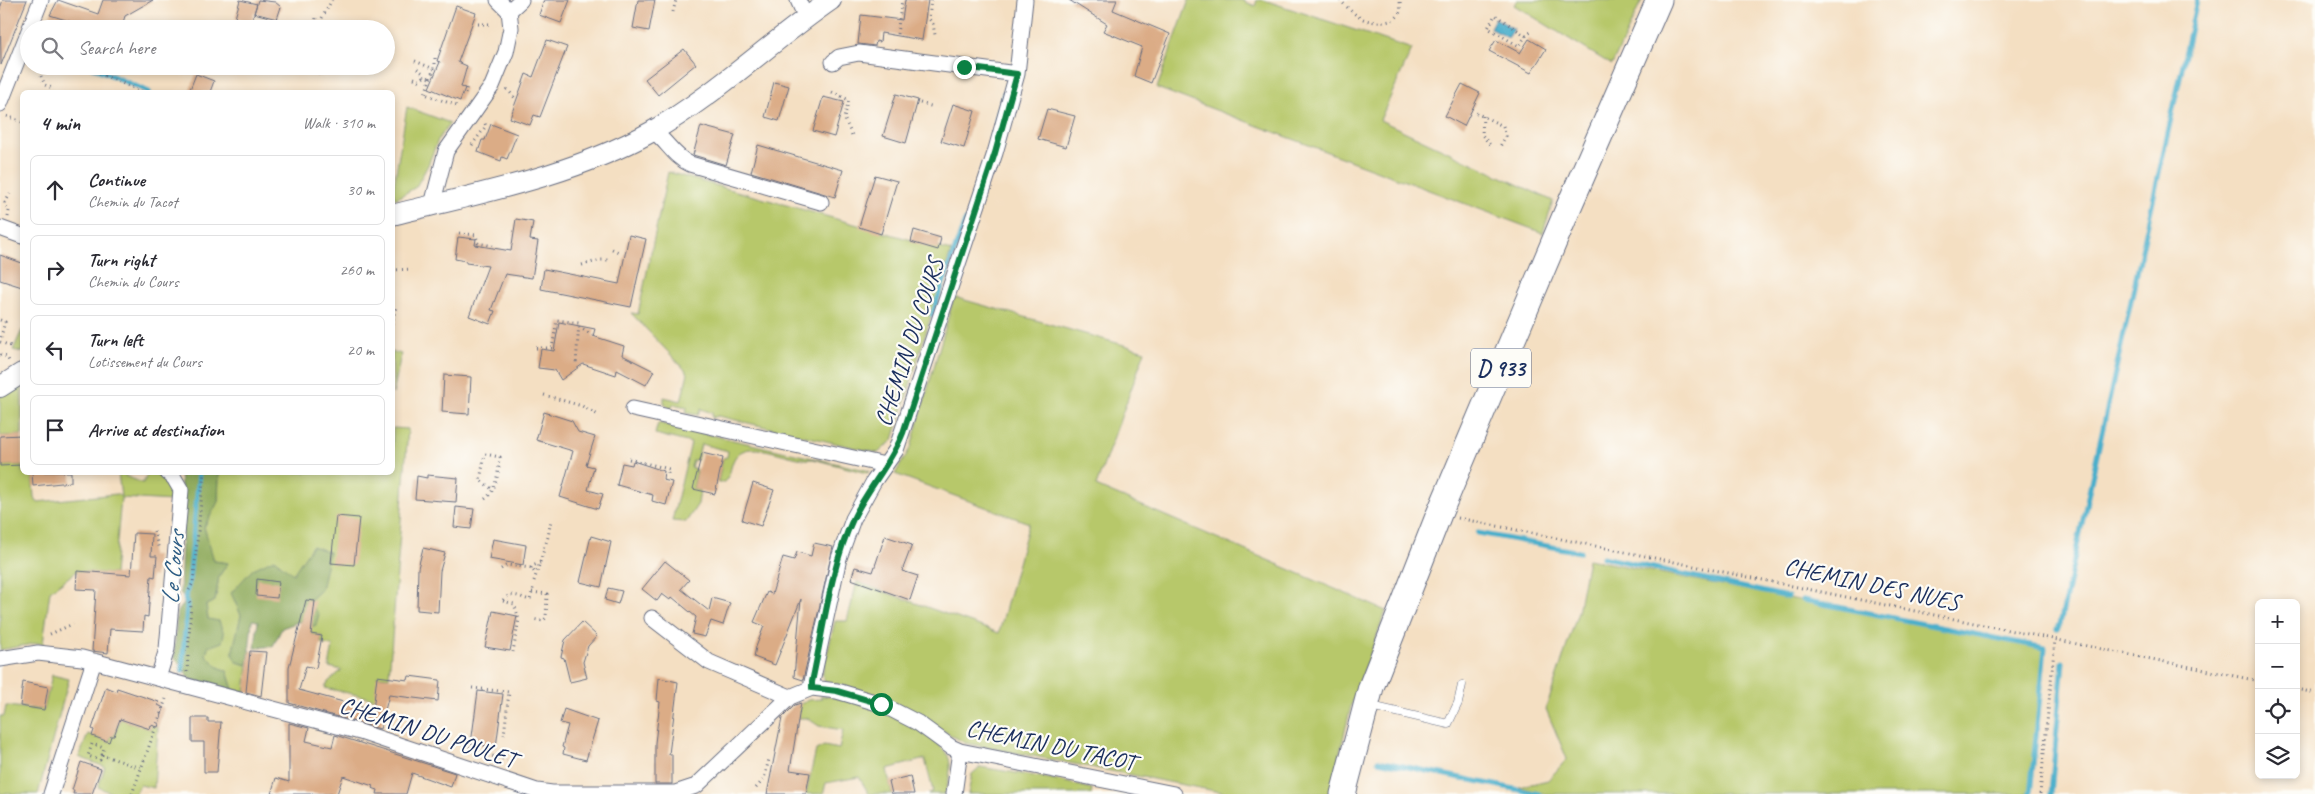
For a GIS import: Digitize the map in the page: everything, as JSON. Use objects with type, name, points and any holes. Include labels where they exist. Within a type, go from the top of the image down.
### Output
[{"type":"main road","name":"D 933","points":[[1343,794],[1371,687],[1439,514],[1570,204],[1659,0]]},
{"type":"street","points":[[33,20],[41,0]]},
{"type":"street","points":[[432,205],[446,152],[492,86],[506,52],[511,28],[504,6],[521,0]]},
{"type":"street","points":[[395,214],[555,174],[625,145],[692,106],[802,9],[831,0]]},
{"type":"street","name":"CHEMIN DU COURS","points":[[812,688],[839,558],[852,519],[900,442],[995,153],[1017,74],[1025,0]]},
{"type":"street","points":[[0,104],[20,53]]},
{"type":"street","points":[[833,62],[839,57],[858,53],[1017,74]]},
{"type":"street","points":[[653,130],[680,159],[690,164],[821,202]]},
{"type":"street","points":[[2,229],[20,235]]},
{"type":"street","points":[[0,387],[20,374]]},
{"type":"street","points":[[633,409],[885,466]]},
{"type":"street","points":[[158,678],[167,649],[181,490],[170,475]]},
{"type":"street","points":[[652,618],[709,662],[790,697]]},
{"type":"street","name":"CHEMIN DU POULET","points":[[0,659],[38,653],[63,655],[94,662],[360,732],[522,787],[552,793],[675,793],[688,790],[696,786],[790,697],[812,688]]},
{"type":"street","points":[[52,794],[94,662]]},
{"type":"street","name":"CHEMIN DU TACOT","points":[[812,688],[837,691],[881,704],[918,723],[951,747],[960,751],[1174,794]]},
{"type":"street","points":[[954,794],[960,751]]},
{"type":"lane","points":[[1366,705],[1448,724],[1458,703],[1462,685]]},
{"type":"path","points":[[322,18],[332,0]]},
{"type":"path","points":[[673,12],[676,0]]},
{"type":"path","points":[[897,34],[902,0]]},
{"type":"path","points":[[931,0],[929,19],[933,24],[935,35]]},
{"type":"path","points":[[1340,0],[1360,17],[1371,21],[1385,22],[1395,18],[1400,12],[1400,0]]},
{"type":"path","points":[[1526,36],[1495,15],[1488,28],[1519,46],[1526,36],[1533,31]]},
{"type":"path","points":[[478,24],[490,24]]},
{"type":"path","points":[[435,58],[434,69],[425,94],[460,107],[467,85]]},
{"type":"path","points":[[415,61],[434,69]]},
{"type":"path","points":[[418,69],[423,72],[424,77]]},
{"type":"path","points":[[41,75],[45,85],[52,88]]},
{"type":"path","points":[[102,75],[138,90]]},
{"type":"path","points":[[414,78],[419,80],[424,77],[431,78]]},
{"type":"path","points":[[832,92],[848,100],[844,118],[852,135]]},
{"type":"path","points":[[920,103],[934,107]]},
{"type":"path","points":[[1476,113],[1503,126],[1506,130],[1504,141],[1499,148]]},
{"type":"path","points":[[0,114],[20,121]]},
{"type":"path","points":[[1483,116],[1482,135],[1491,146]]},
{"type":"path","points":[[2,229],[9,211],[5,203],[10,194]]},
{"type":"path","points":[[459,233],[476,235],[478,244],[494,246]]},
{"type":"path","points":[[612,249],[621,253]]},
{"type":"path","points":[[582,265],[600,260],[610,260]]},
{"type":"path","points":[[395,270],[412,269]]},
{"type":"path","points":[[395,312],[396,308]]},
{"type":"path","points":[[0,320],[5,322],[0,341],[11,346]]},
{"type":"path","points":[[536,348],[552,348],[557,320],[580,323],[576,364]]},
{"type":"path","points":[[579,327],[592,335]]},
{"type":"path","points":[[544,395],[582,406],[598,415]]},
{"type":"path","points":[[484,499],[490,495],[495,484],[500,457],[485,454],[480,480],[492,489]]},
{"type":"path","points":[[629,459],[668,469],[667,477]]},
{"type":"path","points":[[192,583],[204,475]]},
{"type":"path","points":[[534,581],[551,520]]},
{"type":"path","name":"CHEMIN DES NUES","points":[[1478,522],[2255,681]]},
{"type":"path","points":[[501,569],[507,565],[532,568],[532,566],[540,563]]},
{"type":"path","points":[[532,568],[536,574]]},
{"type":"path","points":[[513,652],[520,619],[514,604],[503,601],[508,595],[514,594],[530,600],[534,585]]},
{"type":"path","points":[[532,592],[547,594],[546,618],[543,621],[532,620]]},
{"type":"path","points":[[187,672],[190,604]]},
{"type":"path","points":[[50,634],[73,624]]},
{"type":"path","points":[[2040,794],[2055,640]]},
{"type":"path","points":[[472,688],[509,692],[504,735]]},
{"type":"path","points":[[2300,690],[2315,693]]},
{"type":"path","points":[[132,794],[164,699],[170,693]]},
{"type":"path","points":[[466,743],[474,750],[507,760]]},
{"type":"path","points":[[92,744],[104,748],[102,755],[100,760],[88,756],[92,744]]},
{"type":"path","points":[[82,747],[90,750]]},
{"type":"path","points":[[102,755],[141,768]]},
{"type":"path","points":[[756,788],[764,779],[769,759]]},
{"type":"green space","points":[[1189,0],[1241,0],[1255,6],[1257,0],[1264,0],[1412,49],[1380,120],[1553,201],[1543,233],[1157,88]]},
{"type":"green space","points":[[1517,0],[1642,0],[1612,65],[1514,5]]},
{"type":"green space","points":[[407,107],[450,123],[438,140],[428,165],[416,187],[395,199],[395,179]]},
{"type":"green space","points":[[668,172],[951,251],[893,440],[878,453],[718,416],[712,418],[712,413],[701,409],[698,415],[686,413],[687,407],[673,404],[671,410],[664,403],[664,397],[681,401],[688,373],[631,313],[638,314]]},
{"type":"green space","points":[[954,297],[1145,351],[1096,486],[1386,611],[1351,706],[1330,794],[1231,794],[965,743],[882,696],[825,681],[822,675],[835,621],[847,621],[857,582],[999,633],[1029,523],[895,474],[911,447]]},
{"type":"green space","points":[[20,334],[20,352],[13,350]]},
{"type":"green space","points":[[395,353],[401,354],[395,384]]},
{"type":"green space","points":[[20,384],[20,435],[0,436],[0,397]]},
{"type":"green space","points":[[658,423],[870,471],[867,473],[813,459],[753,449],[744,450],[737,455],[727,479],[724,482],[718,482],[723,458],[727,457],[728,451],[701,444],[697,460],[693,460],[691,467],[697,470],[693,489],[700,491],[698,504],[686,522],[672,521],[691,443],[655,434]]},
{"type":"green space","points":[[395,428],[408,429],[389,677],[377,676],[385,701],[325,688],[328,682],[342,670],[329,667],[333,646],[321,644],[322,636],[311,634],[308,602],[293,574],[236,604],[241,615],[237,662],[248,665],[245,693],[233,690],[227,671],[218,667],[206,655],[208,619],[206,605],[215,601],[219,576],[228,563],[214,561],[204,527],[218,502],[219,475],[395,475]]},
{"type":"green space","points":[[20,465],[20,475],[32,475],[34,497],[37,502],[117,494],[121,497],[118,475],[126,475],[143,483],[147,475],[156,475],[169,485],[174,500],[121,498],[114,574],[77,571],[50,591],[43,644],[38,643],[0,650],[0,466]]},
{"type":"green space","points":[[180,475],[219,475],[218,502],[204,527],[214,561],[228,563],[219,576],[215,601],[206,605],[208,619],[219,621],[224,634],[222,642],[208,647],[206,655],[218,667],[227,671],[233,690],[189,679],[184,668],[174,658],[177,612],[184,604],[184,597],[180,593],[183,517]]},
{"type":"green space","points":[[312,546],[329,552],[321,590],[308,602],[319,614],[316,625],[311,627],[312,622],[301,621],[282,628],[273,646],[255,648],[258,621],[252,620],[248,665],[237,662],[232,654],[241,615],[231,593],[253,569],[274,559],[293,574]]},
{"type":"green space","points":[[1588,559],[2045,648],[2030,794],[1546,794],[1519,787],[1548,780],[1567,759],[1546,709],[1578,612]]},
{"type":"green space","points":[[52,675],[69,679],[38,794],[0,794],[0,716],[4,716],[6,706],[44,710]]},
{"type":"green space","points":[[821,696],[851,701],[890,716],[926,735],[939,745],[948,756],[950,765],[945,794],[928,794],[933,791],[925,759],[887,769],[892,794],[869,794],[859,777],[826,783],[823,794],[806,794],[816,750],[824,746],[839,749],[843,730],[819,726],[807,718],[798,718],[799,710],[791,709],[808,700],[821,699]]},
{"type":"green space","points":[[120,719],[150,729],[151,725],[158,727],[154,788],[140,785],[135,794],[114,794],[98,787],[105,767],[79,757],[88,734],[109,742],[111,736],[114,736]]},
{"type":"green space","points":[[980,767],[1058,780],[1092,789],[1091,794],[968,794],[972,774]]},
{"type":"water","points":[[1495,18],[1514,29],[1508,38],[1490,28]]},
{"type":"building","points":[[3,0],[27,0],[1,65],[0,8]]},
{"type":"building","points":[[58,0],[98,14],[103,0],[153,0],[125,16],[124,20],[66,20],[50,15]]},
{"type":"building","points":[[240,0],[257,4],[252,20],[235,18]]},
{"type":"building","points":[[258,0],[275,2],[281,7],[277,19],[254,13]]},
{"type":"building","points":[[544,0],[570,0],[561,23],[539,15]]},
{"type":"building","points":[[638,0],[655,0],[649,31],[633,28]]},
{"type":"building","points":[[905,0],[928,0],[922,40],[881,33],[880,42],[876,41],[875,46],[858,44],[861,15],[902,20]]},
{"type":"building","points":[[1069,0],[1117,0],[1113,10],[1170,34],[1151,83],[1134,76],[1142,47],[1103,31],[1107,24]]},
{"type":"building","points":[[456,6],[476,13],[458,62],[467,66],[461,87],[465,88],[460,101],[429,88],[440,62],[437,61]]},
{"type":"building","points":[[1529,39],[1546,49],[1531,73],[1489,51],[1496,40],[1520,53]]},
{"type":"building","points":[[547,40],[567,47],[540,117],[534,115],[530,125],[510,118],[526,74],[533,77]]},
{"type":"building","points":[[684,49],[696,64],[658,95],[645,79]]},
{"type":"building","points":[[196,75],[214,81],[211,90],[190,90]]},
{"type":"building","points":[[774,82],[789,86],[779,121],[765,117]]},
{"type":"building","points":[[1462,84],[1480,93],[1464,126],[1445,116]]},
{"type":"building","points":[[896,94],[918,100],[906,143],[883,136]]},
{"type":"building","points":[[823,97],[844,102],[834,137],[813,131]]},
{"type":"building","points":[[953,104],[975,111],[964,148],[941,141]]},
{"type":"building","points":[[1047,109],[1075,116],[1066,147],[1038,139]]},
{"type":"building","points":[[491,124],[517,134],[507,159],[502,157],[501,161],[478,152]]},
{"type":"building","points":[[701,126],[735,135],[726,165],[693,155]]},
{"type":"building","points":[[758,145],[843,170],[835,197],[751,172]]},
{"type":"building","points":[[875,175],[897,181],[881,234],[859,227]]},
{"type":"building","points":[[516,219],[533,222],[530,240],[538,241],[532,278],[505,274],[491,310],[495,311],[490,324],[469,316],[488,266],[466,263],[466,261],[455,259],[458,237],[476,239],[475,245],[511,251]]},
{"type":"building","points":[[914,230],[941,238],[938,250],[911,242]]},
{"type":"building","points":[[629,235],[646,239],[631,307],[541,289],[544,269],[619,284]]},
{"type":"building","points":[[0,255],[20,262],[20,286],[0,280]]},
{"type":"building","points":[[559,322],[595,329],[593,336],[624,346],[622,355],[654,371],[646,385],[617,370],[616,375],[583,364],[561,380],[555,370],[538,368],[541,349],[554,351]]},
{"type":"building","points":[[444,375],[471,377],[469,414],[442,412]]},
{"type":"building","points":[[544,412],[572,421],[578,432],[595,437],[586,465],[594,467],[588,490],[603,494],[598,509],[560,497],[573,451],[536,440]]},
{"type":"building","points":[[20,435],[20,465],[0,466],[0,436]]},
{"type":"building","points":[[702,453],[723,458],[715,494],[693,489]]},
{"type":"building","points":[[633,461],[664,471],[663,480],[672,482],[666,505],[652,501],[653,495],[617,485],[622,463],[632,465]]},
{"type":"building","points":[[32,475],[71,475],[71,482],[33,486]]},
{"type":"building","points":[[427,475],[458,478],[456,502],[415,499],[417,476],[427,478]]},
{"type":"building","points":[[753,483],[774,490],[761,526],[742,520]]},
{"type":"building","points":[[456,507],[474,509],[471,529],[454,527]]},
{"type":"building","points":[[336,516],[359,518],[354,565],[331,563]]},
{"type":"building","points":[[134,533],[152,534],[151,556],[157,556],[155,577],[151,576],[148,617],[144,616],[143,631],[110,629],[108,653],[92,651],[96,590],[76,589],[77,571],[131,575]]},
{"type":"building","points":[[591,536],[611,542],[601,587],[580,582]]},
{"type":"building","points":[[885,536],[912,545],[902,571],[918,576],[910,600],[851,579],[855,567],[873,572]]},
{"type":"building","points":[[493,539],[526,545],[523,565],[489,559]]},
{"type":"building","points":[[814,543],[833,547],[803,680],[794,677],[801,599],[775,665],[754,657],[764,626],[754,622],[767,592],[772,594],[783,557],[794,560],[797,552],[811,556]]},
{"type":"building","points":[[423,548],[445,553],[440,571],[438,612],[417,610],[418,568]]},
{"type":"building","points":[[665,561],[689,580],[681,589],[709,611],[712,598],[730,603],[723,625],[711,621],[705,637],[692,634],[696,617],[672,597],[670,600],[662,594],[657,601],[642,589]]},
{"type":"building","points":[[257,579],[279,582],[277,598],[256,596]]},
{"type":"building","points":[[608,588],[622,591],[618,604],[605,600]]},
{"type":"building","points":[[306,600],[315,601],[311,634],[322,636],[316,668],[306,666],[299,690],[373,710],[377,676],[408,680],[409,676],[440,680],[438,701],[389,695],[380,729],[289,703],[289,667]]},
{"type":"building","points":[[493,611],[517,616],[510,651],[485,647]]},
{"type":"building","points":[[582,622],[597,636],[588,646],[583,662],[587,678],[570,682],[564,658],[561,657],[565,640]]},
{"type":"building","points":[[250,651],[266,652],[261,696],[246,692]]},
{"type":"building","points":[[659,678],[678,682],[669,754],[672,754],[672,784],[655,784],[655,743],[660,702],[657,701]]},
{"type":"building","points":[[23,682],[48,687],[44,710],[20,706]]},
{"type":"building","points":[[106,687],[116,691],[117,688],[159,702],[158,705],[164,708],[158,727],[151,725],[150,729],[120,719],[114,736],[111,736],[109,742],[92,736],[94,730],[92,729]]},
{"type":"building","points":[[478,691],[503,694],[496,747],[471,744]]},
{"type":"building","points":[[801,703],[790,770],[810,773],[806,794],[767,794],[782,718],[795,705]]},
{"type":"building","points":[[564,709],[598,721],[586,760],[563,754],[564,748],[562,747],[568,725],[560,723]]},
{"type":"building","points":[[192,718],[208,718],[208,722],[221,722],[217,772],[204,772],[204,742],[192,742]]},
{"type":"building","points":[[289,723],[309,728],[306,741],[332,747],[335,735],[455,773],[451,787],[412,773],[406,794],[377,794],[378,790],[372,788],[373,786],[343,776],[337,794],[271,794],[276,778],[289,782]]},
{"type":"building","points":[[81,762],[101,769],[92,794],[73,794],[74,790],[72,790]]},
{"type":"building","points":[[910,776],[914,794],[892,794],[889,781]]},
{"type":"waterway","points":[[2057,629],[2060,624],[2197,0]]},
{"type":"waterway","name":"Le Cours","points":[[110,75],[144,90]]},
{"type":"waterway","points":[[996,122],[1004,93]]},
{"type":"waterway","points":[[932,315],[965,221]]},
{"type":"waterway","name":"Le Cours","points":[[182,671],[187,605],[185,598],[189,583],[199,475]]},
{"type":"waterway","points":[[1478,533],[1580,552]]},
{"type":"waterway","points":[[1603,557],[1788,597]]},
{"type":"waterway","points":[[1803,600],[2045,648],[2030,794]]},
{"type":"waterway","points":[[2051,794],[2063,662]]},
{"type":"waterway","points":[[1378,761],[1539,794]]},
{"type":"route","points":[[881,704],[837,691],[812,688],[812,682],[839,558],[852,519],[874,481],[896,450],[903,433],[995,153],[1017,74],[964,67]]}]
